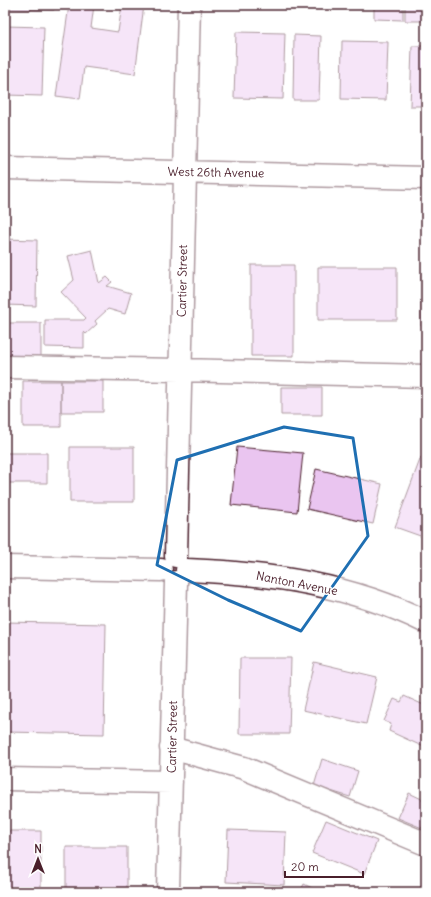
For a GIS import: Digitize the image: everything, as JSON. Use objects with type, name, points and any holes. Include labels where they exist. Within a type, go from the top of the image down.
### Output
[{"type":"street","name":"Cartier Street","points":[[168,892],[189,5]]},
{"type":"street","name":"West 26th Avenue","points":[[5,168],[185,171],[426,178]]},
{"type":"street","points":[[5,367],[426,376]]},
{"type":"street","name":"Nanton Avenue","points":[[5,567],[175,570],[252,574],[325,586],[402,610],[426,622]]},
{"type":"street","points":[[171,748],[244,768],[426,844]]},
{"type":"street","points":[[5,779],[171,782]]},
{"type":"highlighted area","points":[[284,427],[353,438],[368,536],[301,631],[228,600],[157,565],[177,460]]},
{"type":"building","points":[[5,5],[54,5],[54,10],[5,9]]},
{"type":"building","points":[[69,5],[94,5],[91,28],[118,32],[122,5],[144,5],[135,74],[84,67],[80,99],[56,96]]},
{"type":"building","points":[[374,5],[403,5],[403,20],[374,19]]},
{"type":"building","points":[[405,5],[426,5],[426,21],[405,21]]},
{"type":"building","points":[[5,26],[44,27],[42,96],[5,95]]},
{"type":"building","points":[[236,32],[285,33],[283,99],[234,98]]},
{"type":"building","points":[[294,35],[321,36],[319,100],[293,100]]},
{"type":"building","points":[[342,41],[388,42],[386,100],[341,99]]},
{"type":"building","points":[[412,46],[426,46],[426,106],[410,106]]},
{"type":"building","points":[[5,239],[37,240],[36,306],[5,305]]},
{"type":"building","points":[[92,250],[99,283],[107,277],[112,282],[107,286],[131,293],[125,314],[108,309],[95,321],[97,324],[86,334],[84,332],[84,348],[45,347],[45,320],[84,320],[86,318],[61,292],[74,280],[68,256]]},
{"type":"building","points":[[251,265],[294,265],[294,356],[251,356]]},
{"type":"building","points":[[318,267],[397,267],[397,320],[318,320]]},
{"type":"building","points":[[421,274],[426,274],[426,326],[421,326]]},
{"type":"building","points":[[5,323],[41,323],[41,357],[5,356]]},
{"type":"building","points":[[23,381],[61,381],[61,427],[23,427]]},
{"type":"building","points":[[61,381],[103,381],[103,412],[61,412]]},
{"type":"building","points":[[281,387],[322,387],[322,415],[281,415]]},
{"type":"building","points":[[70,447],[134,447],[134,502],[70,502]]},
{"type":"building","points":[[237,447],[303,453],[297,512],[231,505]]},
{"type":"building","points":[[5,453],[47,453],[47,483],[5,483]]},
{"type":"building","points":[[421,457],[426,459],[426,538],[395,527]]},
{"type":"building","points":[[316,469],[382,484],[373,524],[307,509]]},
{"type":"building","points":[[5,622],[106,624],[104,734],[5,732]]},
{"type":"building","points":[[240,658],[291,658],[289,734],[239,734]]},
{"type":"building","points":[[314,662],[377,677],[366,724],[303,710]]},
{"type":"building","points":[[404,696],[426,706],[426,748],[389,731],[391,724],[384,721],[394,699],[401,702]]},
{"type":"building","points":[[322,759],[358,771],[350,797],[314,786]]},
{"type":"building","points":[[409,793],[426,801],[426,819],[422,828],[398,818]]},
{"type":"building","points":[[326,820],[377,841],[364,874],[312,853]]},
{"type":"building","points":[[228,830],[286,832],[284,885],[226,882]]},
{"type":"building","points":[[5,831],[41,831],[41,889],[5,889]]},
{"type":"building","points":[[66,847],[127,847],[127,892],[66,892]]},
{"type":"building","points":[[304,884],[320,892],[300,892]]}]
